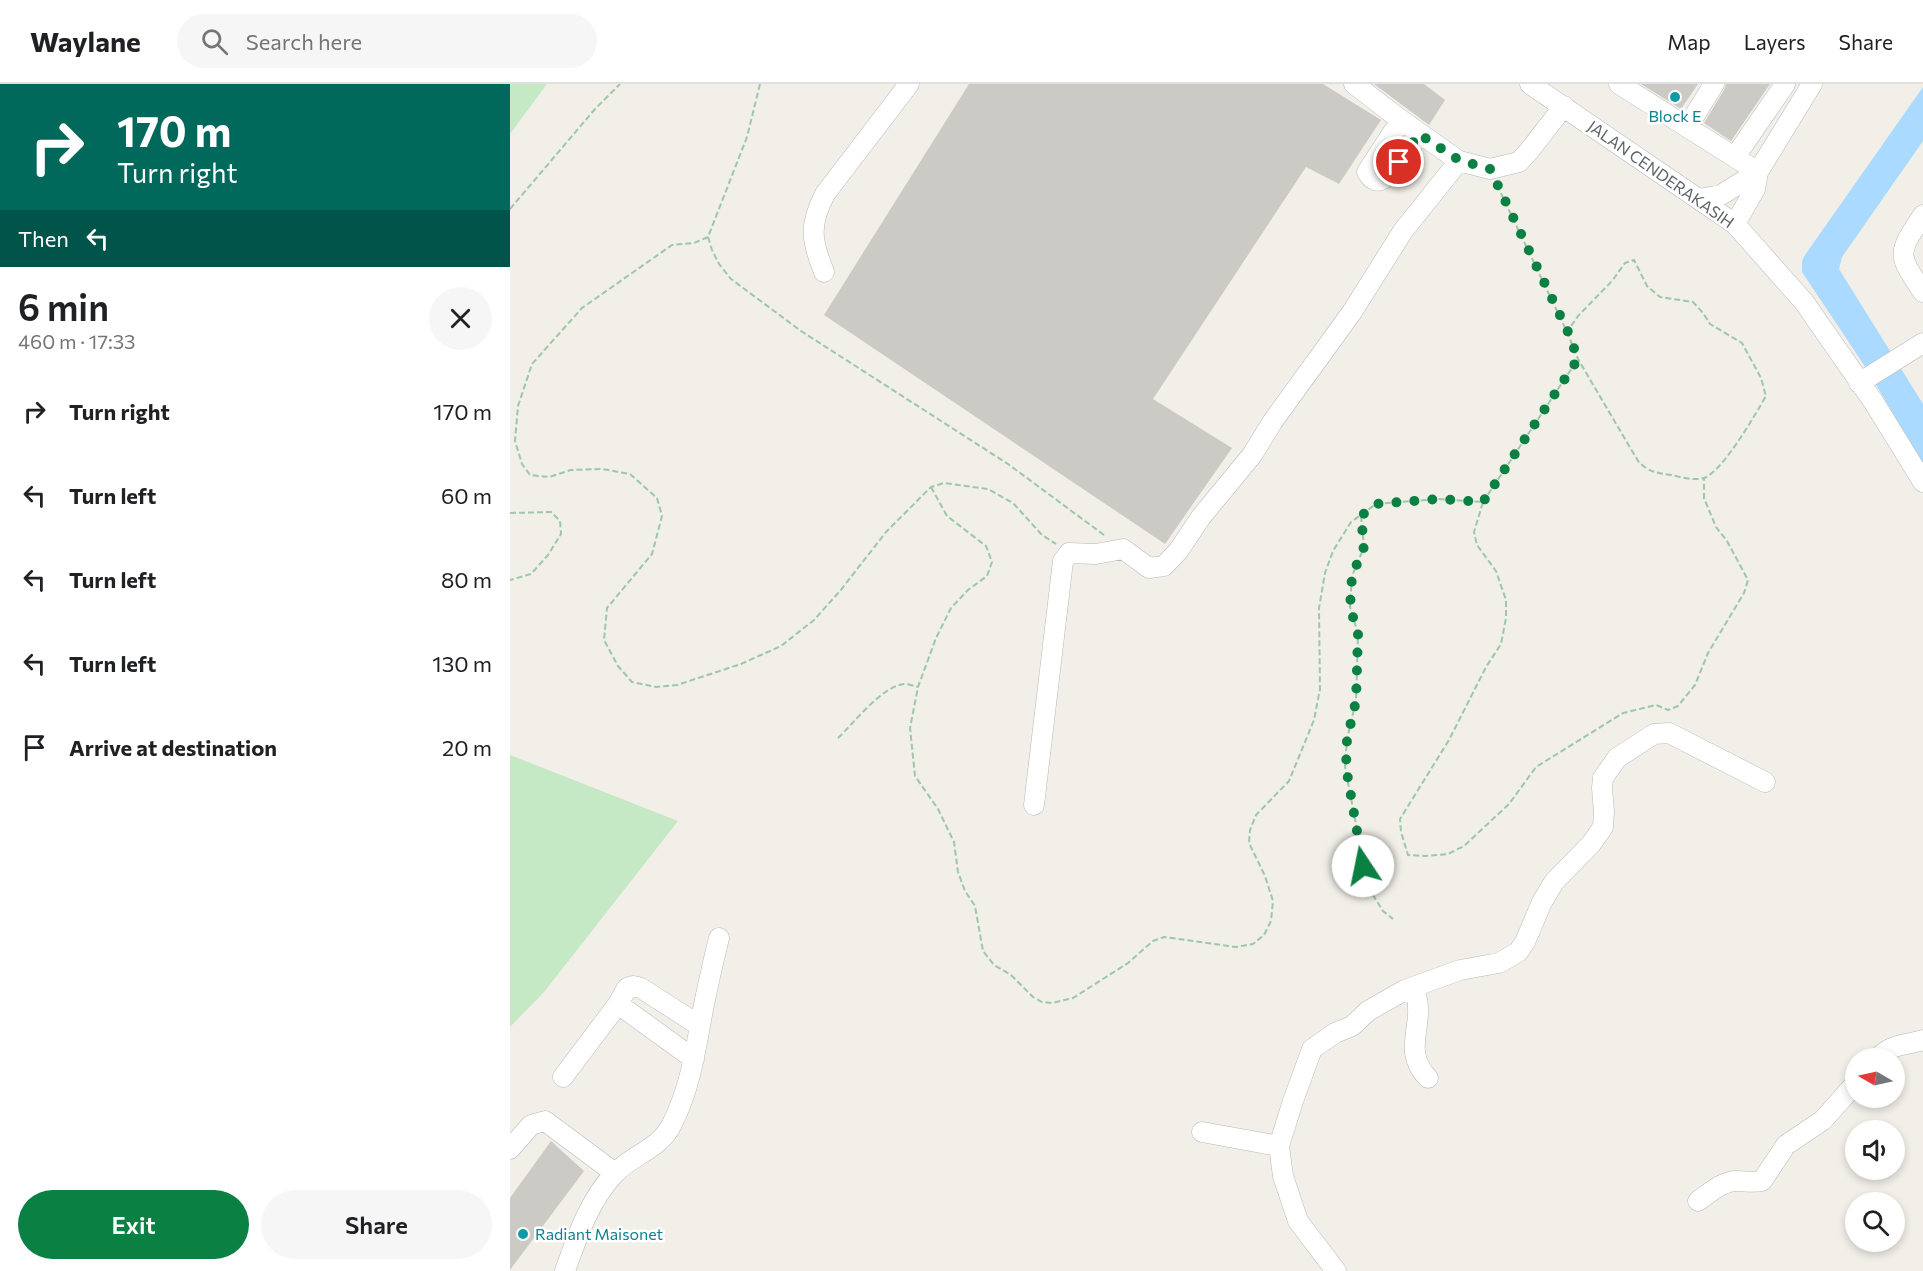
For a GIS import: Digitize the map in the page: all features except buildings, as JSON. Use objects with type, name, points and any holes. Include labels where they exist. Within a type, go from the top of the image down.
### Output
[{"type":"street","points":[[824,272],[814,246],[814,224],[818,209],[825,194],[909,84]]},
{"type":"street","points":[[1354,84],[1419,134],[1459,160],[1490,169],[1519,162],[1564,106]]},
{"type":"street","name":"JALAN CENDERAKASIH","points":[[1530,84],[1735,224],[1804,302],[1863,380],[1873,401],[1923,482]]},
{"type":"street","points":[[1688,126],[1714,84]]},
{"type":"street","points":[[1735,157],[1785,84]]},
{"type":"street","points":[[1735,224],[1755,189],[1758,172],[1812,84]]},
{"type":"street","points":[[1626,86],[1758,172]]},
{"type":"street","points":[[1401,120],[1367,172],[1372,179],[1379,181],[1389,177],[1419,134]]},
{"type":"street","points":[[1034,805],[1060,581],[1064,561],[1069,553],[1096,554],[1123,549],[1149,568],[1164,566],[1179,550],[1201,517],[1252,455],[1273,421],[1352,312],[1403,231],[1459,160]]},
{"type":"street","points":[[1699,199],[1721,195],[1758,172]]},
{"type":"street","points":[[1923,215],[1905,243],[1902,254],[1905,266],[1923,292]]},
{"type":"street","points":[[1863,380],[1923,343]]},
{"type":"street","points":[[1336,1271],[1298,1221],[1283,1176],[1279,1146],[1312,1049],[1352,1026],[1368,1011],[1405,990],[1460,970],[1499,963],[1518,952],[1554,882],[1591,844],[1602,827],[1603,778],[1617,758],[1654,734],[1669,733],[1765,782]]},
{"type":"street","points":[[565,1271],[584,1218],[603,1188],[615,1173],[664,1137],[679,1108],[694,1059],[719,938]]},
{"type":"street","points":[[563,1077],[618,1004],[627,988],[633,986],[640,988],[700,1026]]},
{"type":"street","points":[[1405,990],[1416,995],[1419,1006],[1415,1033],[1415,1061],[1428,1078]]},
{"type":"street","points":[[618,1004],[694,1059]]},
{"type":"street","points":[[1888,1048],[1923,1040]]},
{"type":"street","points":[[1698,1201],[1725,1183],[1762,1181],[1786,1145],[1822,1120],[1845,1095]]},
{"type":"street","points":[[510,1149],[531,1125],[545,1121],[615,1173]]},
{"type":"street","points":[[1202,1132],[1279,1146]]},
{"type":"path","points":[[510,208],[595,108],[620,84]]},
{"type":"path","points":[[760,84],[747,137],[708,237],[719,264],[731,279],[801,331],[1008,464],[1123,549]]},
{"type":"path","points":[[1490,169],[1568,332],[1578,359],[1638,461],[1645,469],[1689,478],[1704,478],[1726,459],[1766,396],[1761,378],[1742,343],[1710,324],[1693,302],[1660,297],[1647,286],[1634,260],[1625,263],[1612,281],[1578,315],[1568,332]]},
{"type":"path","points":[[708,237],[694,243],[672,245],[582,308],[532,364],[518,406],[515,441],[522,465],[530,475],[549,477],[570,470],[611,470],[630,474],[657,498],[662,516],[652,554],[607,608],[604,640],[618,666],[632,681],[656,687],[676,686],[741,664],[781,646],[814,620],[886,532],[932,487],[944,483],[988,489],[1013,503],[1042,535],[1069,553]]},
{"type":"path","points":[[1578,359],[1483,502],[1474,532],[1477,545],[1496,571],[1506,600],[1506,618],[1501,644],[1486,667],[1449,740],[1400,819],[1401,832],[1408,855],[1448,854],[1464,846],[1509,804],[1536,766],[1623,713],[1656,705],[1668,710],[1678,706],[1695,685],[1708,652],[1744,593],[1748,580],[1727,541],[1716,527],[1704,498],[1704,478]]},
{"type":"path","points":[[932,487],[947,516],[986,546],[992,562],[987,576],[968,590],[951,608],[936,638],[918,687],[910,728],[915,776],[938,809],[954,842],[958,872],[965,891],[975,906],[983,951],[994,965],[1011,975],[1034,997],[1052,1004],[1073,998],[1128,963],[1153,941],[1164,937],[1236,947],[1253,944],[1264,935],[1271,921],[1273,901],[1250,843],[1250,830],[1256,815],[1289,781],[1314,720],[1320,688],[1320,608],[1325,573],[1334,550],[1351,522],[1376,504],[1438,499],[1483,502]]},
{"type":"path","points":[[510,513],[552,512],[560,521],[561,534],[548,555],[531,574],[510,580]]},
{"type":"path","points":[[1361,516],[1364,547],[1352,576],[1350,607],[1358,634],[1356,701],[1347,739],[1346,767],[1368,887],[1383,911],[1393,919]]},
{"type":"path","points":[[838,738],[859,714],[890,690],[904,684],[918,687]]},
{"type":"green space","points":[[510,84],[547,84],[510,134]]},
{"type":"green space","points":[[510,755],[678,821],[544,992],[510,1027]]},
{"type":"water","points":[[1923,87],[1923,141],[1842,257],[1839,269],[1923,404],[1923,463],[1866,368],[1802,272],[1802,261]]},
{"type":"place","name":"Block E","points":[[1675,97]]},
{"type":"place","name":"Radiant Maisonet","points":[[523,1234]]},
{"type":"route","points":[[1363,866],[1346,767],[1347,739],[1356,701],[1358,634],[1350,607],[1352,576],[1364,547],[1361,516],[1376,504],[1438,499],[1483,502],[1578,359],[1572,348],[1568,332],[1490,169],[1459,160],[1419,134],[1399,162]]}]
